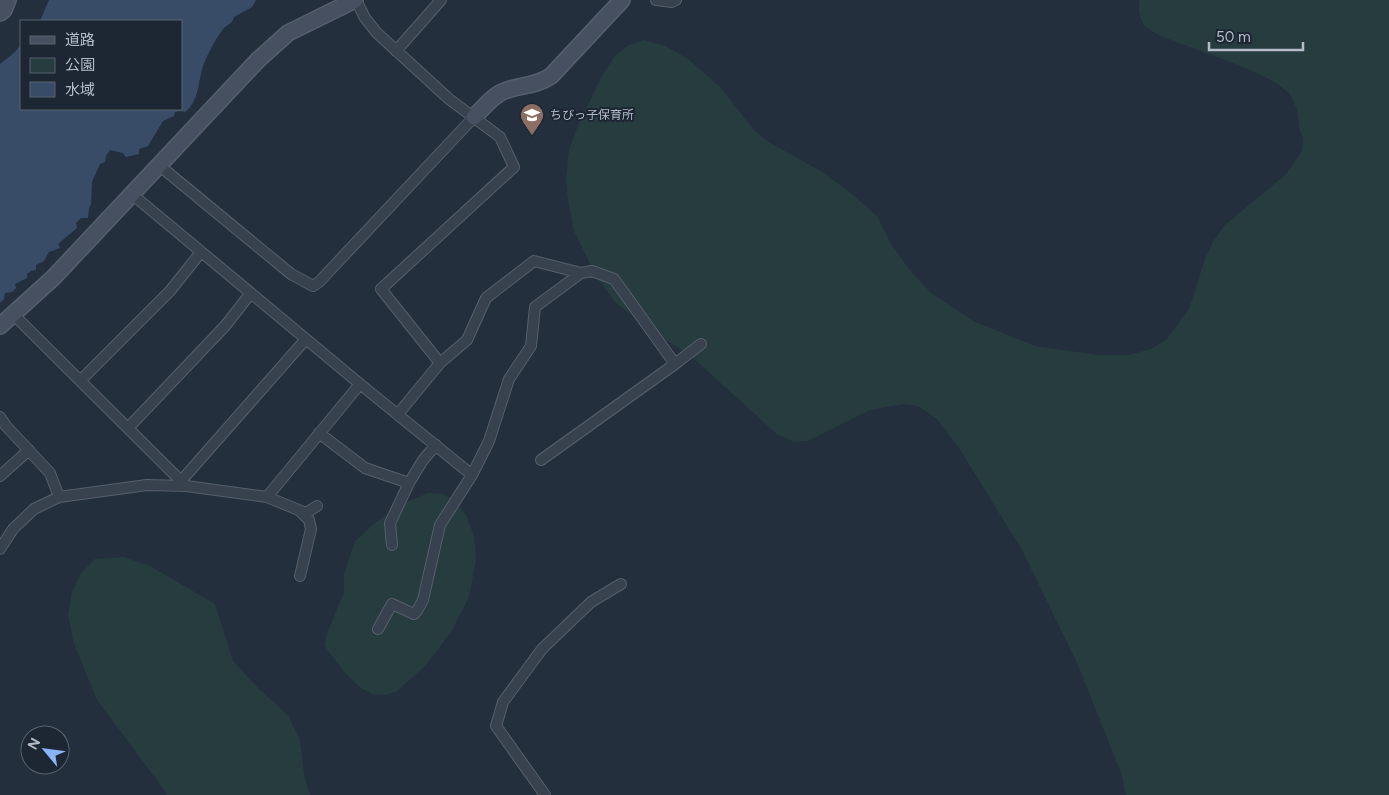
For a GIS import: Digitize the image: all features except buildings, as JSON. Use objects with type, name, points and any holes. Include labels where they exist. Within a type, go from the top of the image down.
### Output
[{"type":"street","points":[[0,13],[4,10],[8,0]]},
{"type":"street","points":[[0,326],[53,278],[258,60],[288,33],[355,0],[377,34],[449,99],[500,137],[514,167],[381,289],[440,363]]},
{"type":"street","points":[[396,51],[441,0]]},
{"type":"street","points":[[160,166],[291,274],[313,286],[319,282],[474,117],[499,94],[515,88],[531,86],[552,76],[622,0]]},
{"type":"street","points":[[656,0],[672,2],[676,0]]},
{"type":"street","points":[[133,195],[360,384],[472,474]]},
{"type":"street","points":[[80,380],[170,291],[201,252]]},
{"type":"street","points":[[398,414],[440,363],[467,340],[486,298],[534,261],[581,273],[592,271],[614,279],[675,364]]},
{"type":"street","points":[[378,629],[392,604],[414,614],[417,611],[422,600],[440,525],[490,441],[509,379],[531,346],[535,308],[581,273]]},
{"type":"street","points":[[128,428],[225,326],[251,293]]},
{"type":"street","points":[[14,314],[184,483]]},
{"type":"street","points":[[184,483],[306,339]]},
{"type":"street","points":[[541,460],[701,344]]},
{"type":"street","points":[[267,497],[360,384]]},
{"type":"street","points":[[2,424],[50,474],[59,497]]},
{"type":"street","points":[[319,432],[365,468],[409,483]]},
{"type":"street","points":[[392,545],[390,523],[422,460],[436,445]]},
{"type":"street","points":[[0,476],[29,450]]},
{"type":"street","points":[[0,549],[13,529],[34,509],[59,497],[147,485],[184,483],[267,497],[306,513],[316,506]]},
{"type":"street","points":[[300,511],[309,520],[311,529],[300,576]]},
{"type":"street","points":[[545,795],[496,726],[503,702],[542,649],[591,602],[621,584]]},
{"type":"green space","points":[[1139,0],[1389,0],[1389,795],[1126,795],[1121,773],[1078,665],[1022,550],[959,448],[937,419],[918,406],[903,404],[870,410],[808,441],[794,442],[777,434],[693,358],[644,325],[616,303],[596,276],[574,231],[566,178],[569,149],[579,123],[603,74],[615,56],[627,46],[644,40],[665,46],[688,59],[720,87],[753,129],[767,141],[824,173],[853,195],[877,216],[891,244],[909,269],[931,293],[973,321],[1035,346],[1098,355],[1129,355],[1151,349],[1166,340],[1189,309],[1205,259],[1214,240],[1225,225],[1286,174],[1302,151],[1303,139],[1299,128],[1297,109],[1289,93],[1275,82],[1241,66],[1160,36],[1144,26],[1139,13]]},
{"type":"green space","points":[[428,493],[443,494],[454,500],[466,515],[474,536],[476,559],[469,597],[451,632],[426,665],[396,692],[385,695],[372,694],[361,688],[346,674],[328,651],[325,645],[326,636],[344,592],[344,574],[355,541],[376,522],[407,502]]},
{"type":"green space","points":[[124,557],[150,566],[215,604],[233,661],[259,689],[288,715],[300,740],[304,775],[310,795],[168,795],[97,700],[73,641],[68,614],[72,592],[81,573],[95,559]]},
{"type":"water","points":[[49,0],[256,0],[252,7],[234,17],[233,21],[224,28],[215,41],[203,66],[196,97],[190,108],[185,112],[175,112],[174,116],[163,121],[148,146],[139,149],[139,154],[126,157],[123,153],[110,150],[105,162],[100,164],[92,182],[88,218],[81,218],[76,223],[77,228],[58,244],[60,248],[49,252],[44,261],[36,265],[36,270],[31,271],[27,274],[27,278],[15,284],[16,288],[12,292],[5,293],[4,299],[0,303],[0,64],[20,45],[20,110],[182,110],[182,20],[40,20]]},
{"type":"place","name":"ちびっ子保育所","points":[[532,136]]}]
